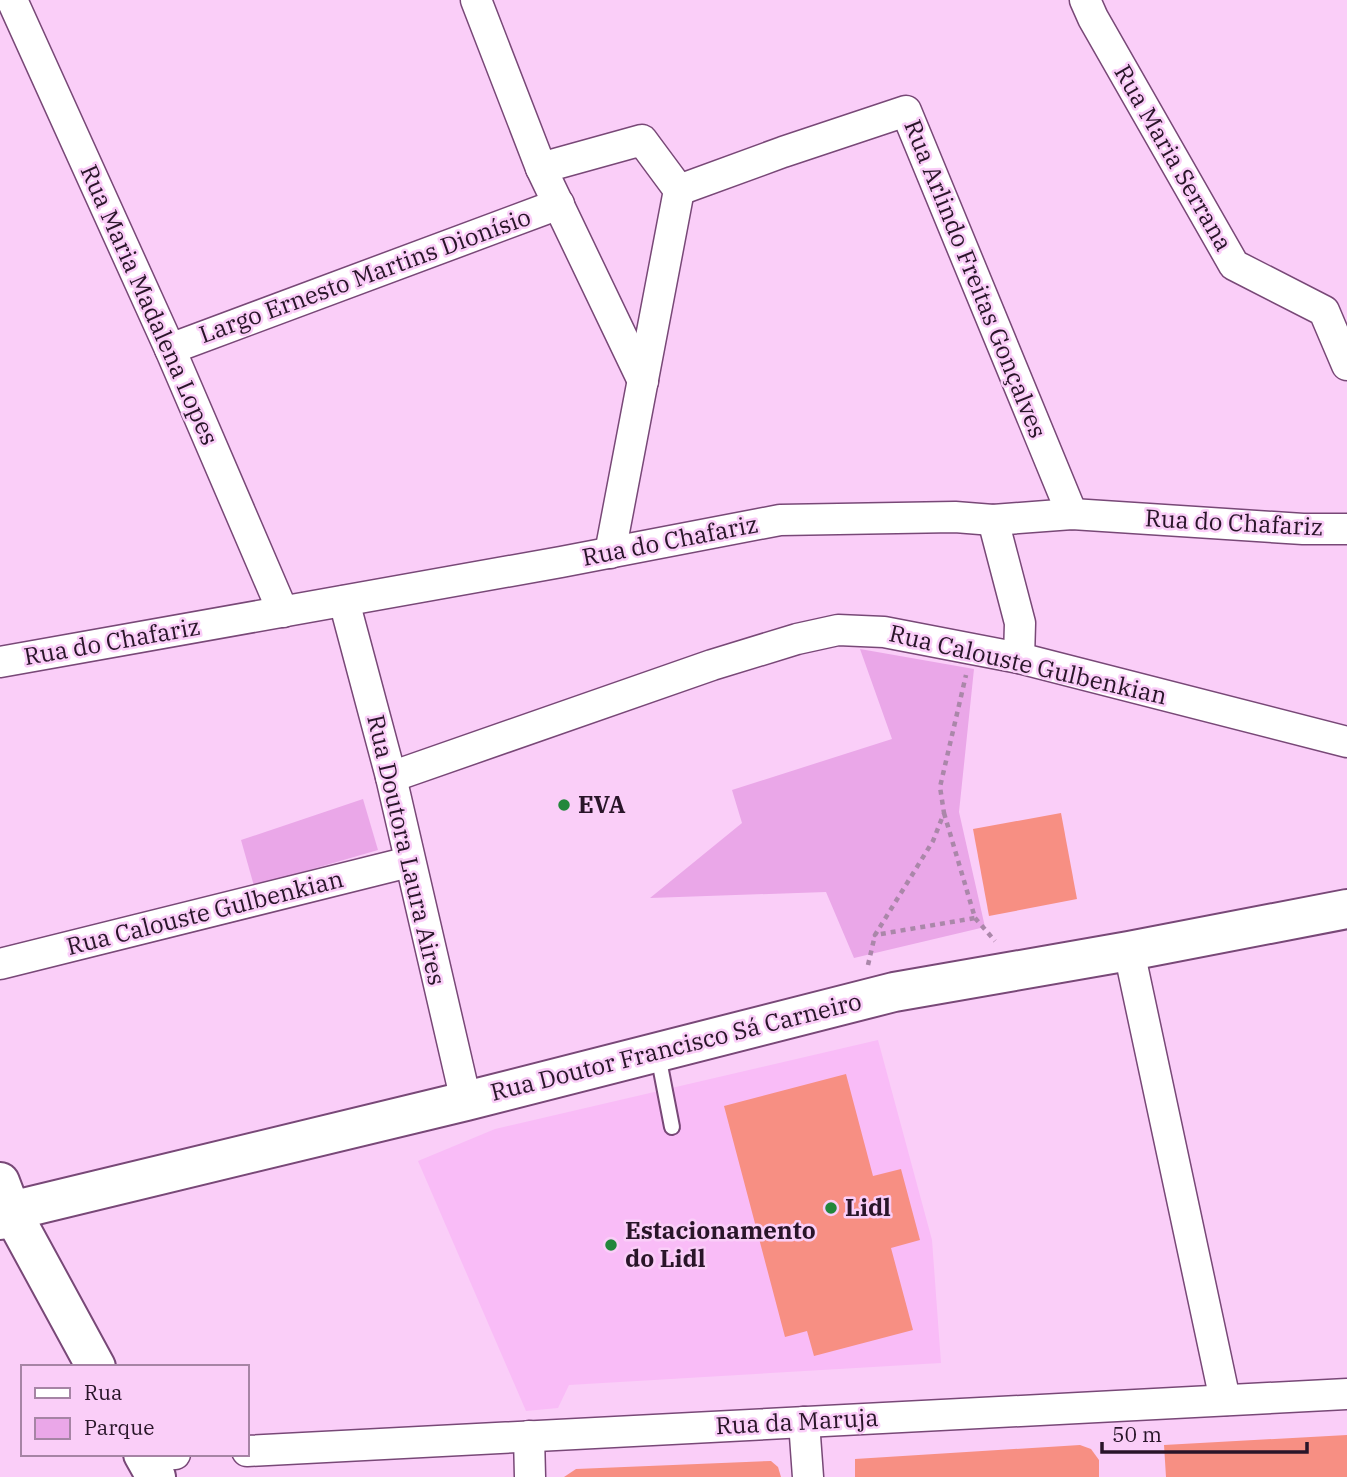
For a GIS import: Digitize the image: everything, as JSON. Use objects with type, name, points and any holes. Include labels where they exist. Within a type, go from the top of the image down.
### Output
[{"type":"street","name":"Rua Maria Madalena Lopes","points":[[12,0],[170,349],[283,612]]},
{"type":"street","points":[[476,0],[541,168],[643,381]]},
{"type":"street","name":"Rua Maria Serrana","points":[[1085,0],[1234,265],[1324,311],[1347,365]]},
{"type":"street","name":"Rua Arlindo Freitas Gonçalves","points":[[679,190],[906,111],[1072,514]]},
{"type":"street","points":[[541,168],[642,140],[679,190],[610,553]]},
{"type":"street","name":"Largo Ernesto Martins Dionísio","points":[[170,349],[559,204]]},
{"type":"street","name":"Rua do Chafariz","points":[[0,662],[610,553],[779,520],[955,517],[993,520],[1072,514],[1303,529],[1347,529]]},
{"type":"street","points":[[993,520],[1020,623],[1019,658]]},
{"type":"street","name":"Rua Doutora Laura Aires","points":[[344,601],[391,777],[466,1101]]},
{"type":"street","name":"Rua Calouste Gulbenkian","points":[[391,777],[712,665],[797,639],[838,630],[884,632],[1019,658],[1347,742]]},
{"type":"street","name":"Rua Calouste Gulbenkian","points":[[0,964],[409,862]]},
{"type":"street","name":"Rua Doutor Francisco Sá Carneiro","points":[[4,1204],[466,1101],[894,992],[1347,909]]},
{"type":"street","points":[[1129,951],[1225,1400]]},
{"type":"street","points":[[4,1204],[95,1365]]},
{"type":"street","name":"Rua da Maruja","points":[[248,1451],[1347,1394]]},
{"type":"street","points":[[804,1422],[808,1477]]},
{"type":"street","points":[[528,1436],[530,1477]]},
{"type":"lane","points":[[656,1051],[662,1069],[672,1128]]},
{"type":"path","points":[[972,650],[940,787],[944,813],[975,918],[998,944]]},
{"type":"path","points":[[867,968],[875,935],[933,841],[944,813]]},
{"type":"path","points":[[875,935],[975,918]]},
{"type":"shaded area","points":[[878,1040],[932,1240],[941,1363],[569,1385],[558,1408],[526,1411],[418,1161],[495,1129]]},
{"type":"green space","points":[[860,649],[974,669],[959,812],[985,927],[854,958],[826,892],[650,898],[742,823],[732,790],[892,739]]},
{"type":"green space","points":[[363,799],[378,850],[254,886],[241,840]]},
{"type":"building","points":[[1061,813],[1077,899],[989,916],[973,829]]},
{"type":"building","name":"Lidl","points":[[846,1074],[873,1176],[901,1169],[920,1240],[891,1248],[913,1330],[814,1356],[807,1331],[785,1337],[724,1106]]},
{"type":"building","points":[[1347,1435],[1347,1477],[1166,1477],[1164,1445]]},
{"type":"building","points":[[1080,1445],[1091,1449],[1099,1460],[1099,1477],[855,1477],[855,1459]]},
{"type":"building","points":[[771,1461],[778,1467],[781,1477],[564,1477],[576,1469]]},
{"type":"place","name":"EVA","points":[[564,805]]},
{"type":"place","name":"Lidl","points":[[831,1208]]},
{"type":"place","name":"Estacionamento do Lidl","points":[[611,1245]]}]
